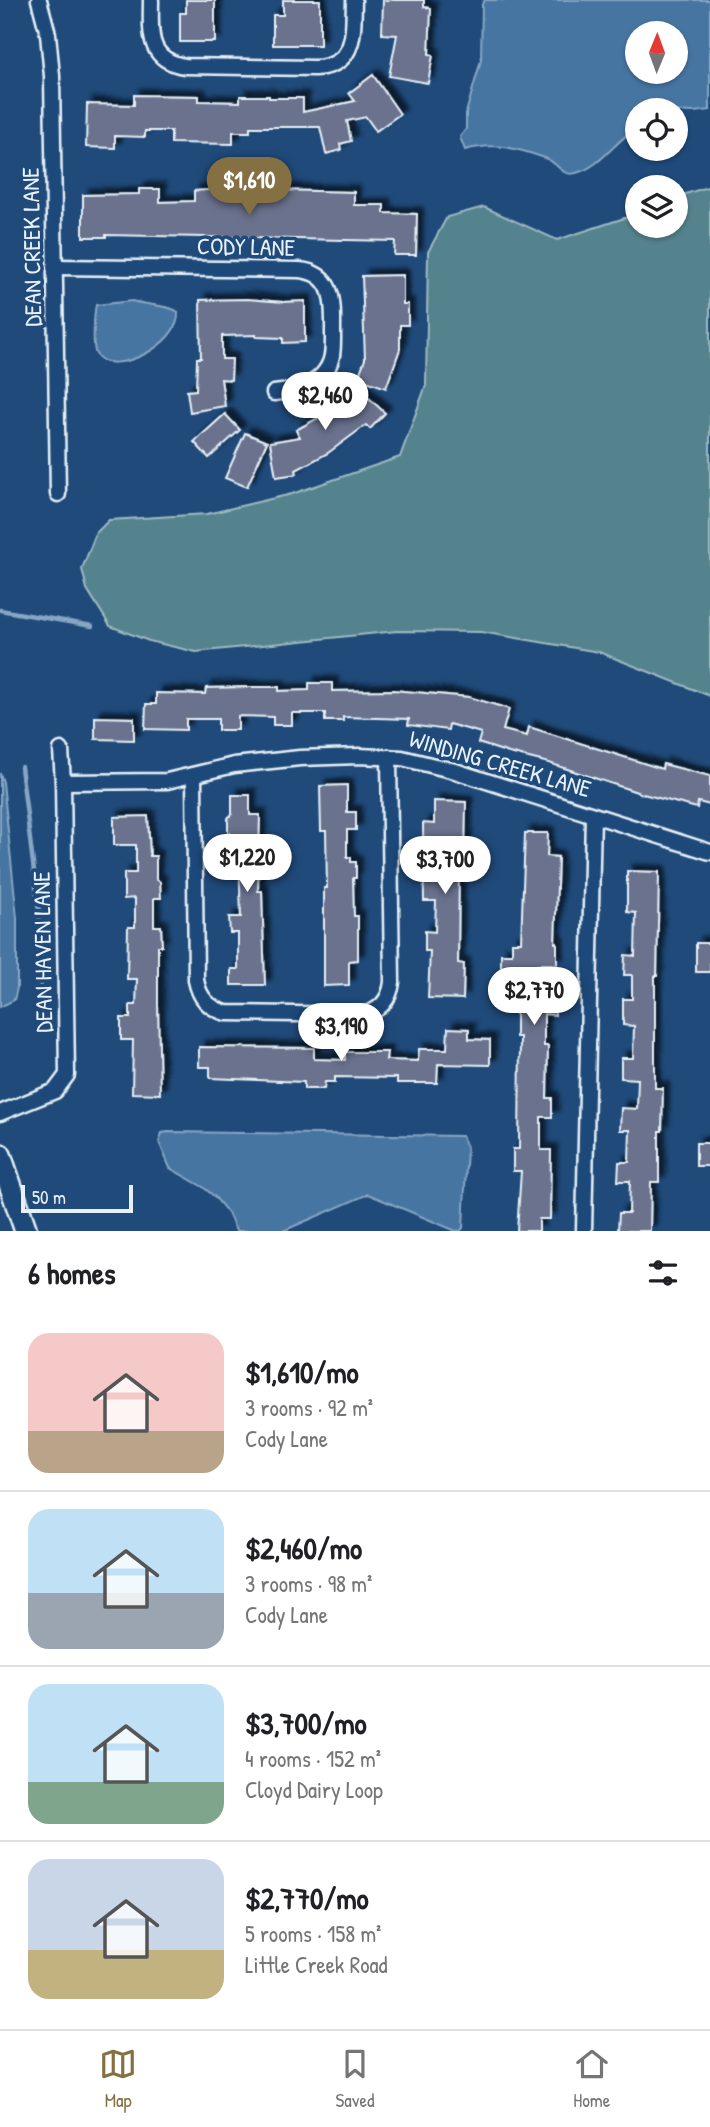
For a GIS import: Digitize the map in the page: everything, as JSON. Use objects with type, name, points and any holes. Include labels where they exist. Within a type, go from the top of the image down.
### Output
[{"type":"street","name":"DEAN CREEK LANE","points":[[39,0],[48,34],[52,76],[58,494]]},
{"type":"street","points":[[151,0],[153,44],[159,54],[171,62],[185,66],[315,68],[336,63],[349,49],[353,35],[354,0]]},
{"type":"street","name":"CODY LANE","points":[[54,267],[299,270],[313,273],[324,283],[332,298],[331,360],[323,374],[309,385],[274,393]]},
{"type":"street","name":"DEAN HAVEN LANE","points":[[0,1113],[47,1096],[60,1087],[67,1075],[64,782],[61,750]]},
{"type":"street","name":"WINDING CREEK LANE","points":[[64,782],[167,781],[252,762],[347,756],[389,757],[435,765],[710,852]]},
{"type":"street","points":[[194,776],[196,980],[201,997],[212,1007],[226,1013],[361,1015],[374,1012],[382,1006],[390,994],[392,982],[389,757]]},
{"type":"street","points":[[584,1231],[593,815]]},
{"type":"street","points":[[0,1155],[26,1231]]},
{"type":"green space","points":[[710,186],[710,696],[599,652],[481,632],[397,631],[196,652],[149,641],[110,626],[87,589],[82,569],[96,533],[109,520],[207,514],[292,494],[400,457],[426,385],[428,252],[447,217],[484,207],[557,240],[625,218],[625,238],[688,238],[688,193]]},
{"type":"water","points":[[485,0],[710,0],[710,110],[688,112],[688,98],[625,98],[625,137],[597,162],[575,173],[565,172],[545,158],[515,149],[486,146],[465,150],[460,137],[466,129],[466,113],[481,60],[482,4]]},
{"type":"water","points":[[132,301],[163,306],[178,312],[176,324],[168,336],[143,355],[115,363],[104,361],[95,350],[96,305]]},
{"type":"water","points":[[0,773],[17,918],[17,988],[14,1000],[0,1007]]},
{"type":"water","points":[[162,1133],[462,1136],[467,1147],[463,1228],[456,1231],[368,1194],[283,1231],[236,1231],[228,1213],[215,1197],[170,1168],[159,1142]]},
{"type":"building","points":[[186,0],[215,0],[215,42],[180,42],[180,13],[186,13]]},
{"type":"building","points":[[283,0],[320,0],[320,45],[273,45],[273,15],[283,15]]},
{"type":"building","points":[[383,0],[424,0],[424,7],[431,8],[429,54],[433,55],[428,83],[389,76],[397,35],[382,34]]},
{"type":"building","points":[[373,75],[400,114],[376,131],[366,117],[347,121],[351,141],[340,144],[341,150],[326,154],[320,127],[250,127],[250,132],[233,132],[233,144],[171,143],[171,131],[145,131],[145,137],[115,136],[115,148],[86,147],[87,104],[134,105],[134,95],[199,96],[199,101],[240,102],[240,96],[269,96],[303,98],[303,112],[355,101],[349,93]]},
{"type":"building","points":[[139,189],[160,189],[160,202],[194,201],[194,191],[222,189],[244,190],[244,198],[277,199],[277,190],[354,192],[354,205],[384,205],[384,213],[417,214],[416,255],[394,255],[395,241],[106,235],[83,237],[83,195],[139,194]]},
{"type":"building","points":[[403,275],[403,304],[408,304],[408,325],[400,325],[400,349],[386,388],[358,378],[365,359],[362,276]]},
{"type":"building","points":[[200,300],[305,301],[305,342],[283,343],[283,338],[256,335],[222,336],[222,359],[232,359],[231,380],[221,379],[225,406],[190,412],[187,391],[196,390],[197,358],[201,358]]},
{"type":"building","points":[[355,385],[385,413],[370,429],[366,425],[328,453],[296,470],[297,474],[276,477],[270,442],[300,437],[296,430],[318,418],[317,416],[344,397]]},
{"type":"building","points":[[225,414],[240,430],[209,458],[194,442]]},
{"type":"building","points":[[245,433],[267,442],[247,487],[225,478]]},
{"type":"building","points":[[309,683],[332,683],[332,691],[393,690],[469,697],[509,709],[503,730],[527,736],[529,727],[662,769],[663,764],[710,776],[710,805],[698,802],[697,808],[509,753],[478,743],[481,733],[449,724],[448,730],[408,725],[409,719],[343,717],[343,721],[325,721],[325,713],[292,713],[292,725],[273,725],[273,717],[238,716],[238,730],[218,730],[218,719],[186,719],[186,730],[145,729],[146,704],[156,704],[156,693],[205,694],[206,688],[249,687],[279,687],[279,691],[309,690]]},
{"type":"building","points":[[95,717],[134,718],[134,740],[95,739]]},
{"type":"building","points":[[347,785],[347,812],[356,812],[356,830],[347,830],[347,857],[351,857],[351,862],[356,862],[356,878],[353,878],[354,916],[358,916],[358,960],[349,961],[349,985],[324,986],[326,831],[321,831],[320,786]]},
{"type":"building","points":[[232,795],[250,795],[250,815],[260,815],[258,891],[262,891],[265,985],[231,985],[231,969],[238,969],[238,933],[230,933],[229,917],[241,917],[239,858],[231,859],[228,833]]},
{"type":"building","points":[[434,801],[466,802],[465,857],[471,857],[471,869],[459,869],[458,963],[464,964],[463,999],[428,998],[430,951],[425,951],[425,931],[435,932],[436,901],[424,901],[423,823],[434,824]]},
{"type":"building","points":[[148,816],[150,856],[156,856],[156,879],[160,882],[161,898],[154,898],[154,926],[161,926],[162,946],[158,946],[160,1094],[132,1093],[133,1040],[121,1040],[121,1018],[130,1018],[130,1005],[136,1005],[137,979],[127,979],[128,927],[135,927],[135,898],[124,899],[124,873],[136,873],[136,845],[114,845],[114,817]]},
{"type":"building","points":[[525,833],[548,833],[547,856],[558,857],[555,943],[557,964],[537,964],[536,995],[555,995],[555,1015],[544,1014],[544,1046],[548,1046],[547,1098],[552,1098],[552,1117],[541,1117],[541,1150],[551,1150],[550,1219],[539,1219],[539,1231],[517,1231],[521,1171],[513,1171],[513,1149],[519,1149],[520,1037],[516,1037],[516,986],[512,986],[512,974],[501,974],[501,954],[512,954],[512,942],[521,942]]},
{"type":"building","points":[[627,871],[659,872],[655,1088],[663,1088],[662,1131],[659,1131],[659,1182],[651,1182],[650,1231],[618,1231],[619,1213],[629,1213],[630,1181],[618,1181],[619,1162],[629,1162],[630,1130],[620,1130],[621,1108],[637,1109],[638,1079],[621,1078],[621,1058],[633,1058],[634,1026],[623,1025],[623,999],[632,999],[632,975],[624,975],[625,955],[635,956],[636,913],[627,912]]},
{"type":"building","points":[[696,943],[710,943],[710,972],[696,972]]},
{"type":"building","points":[[448,1028],[469,1029],[469,1039],[490,1040],[490,1065],[438,1064],[437,1083],[397,1083],[397,1078],[335,1077],[335,1082],[325,1082],[324,1089],[304,1089],[304,1082],[210,1078],[210,1067],[199,1067],[199,1047],[314,1048],[314,1059],[345,1060],[345,1052],[387,1052],[386,1060],[418,1061],[419,1049],[447,1049]]},
{"type":"building","points":[[696,1143],[710,1143],[710,1166],[696,1166]]},
{"type":"waterway","points":[[0,610],[92,626]]},
{"type":"waterway","points":[[21,767],[39,912],[41,997]]}]
